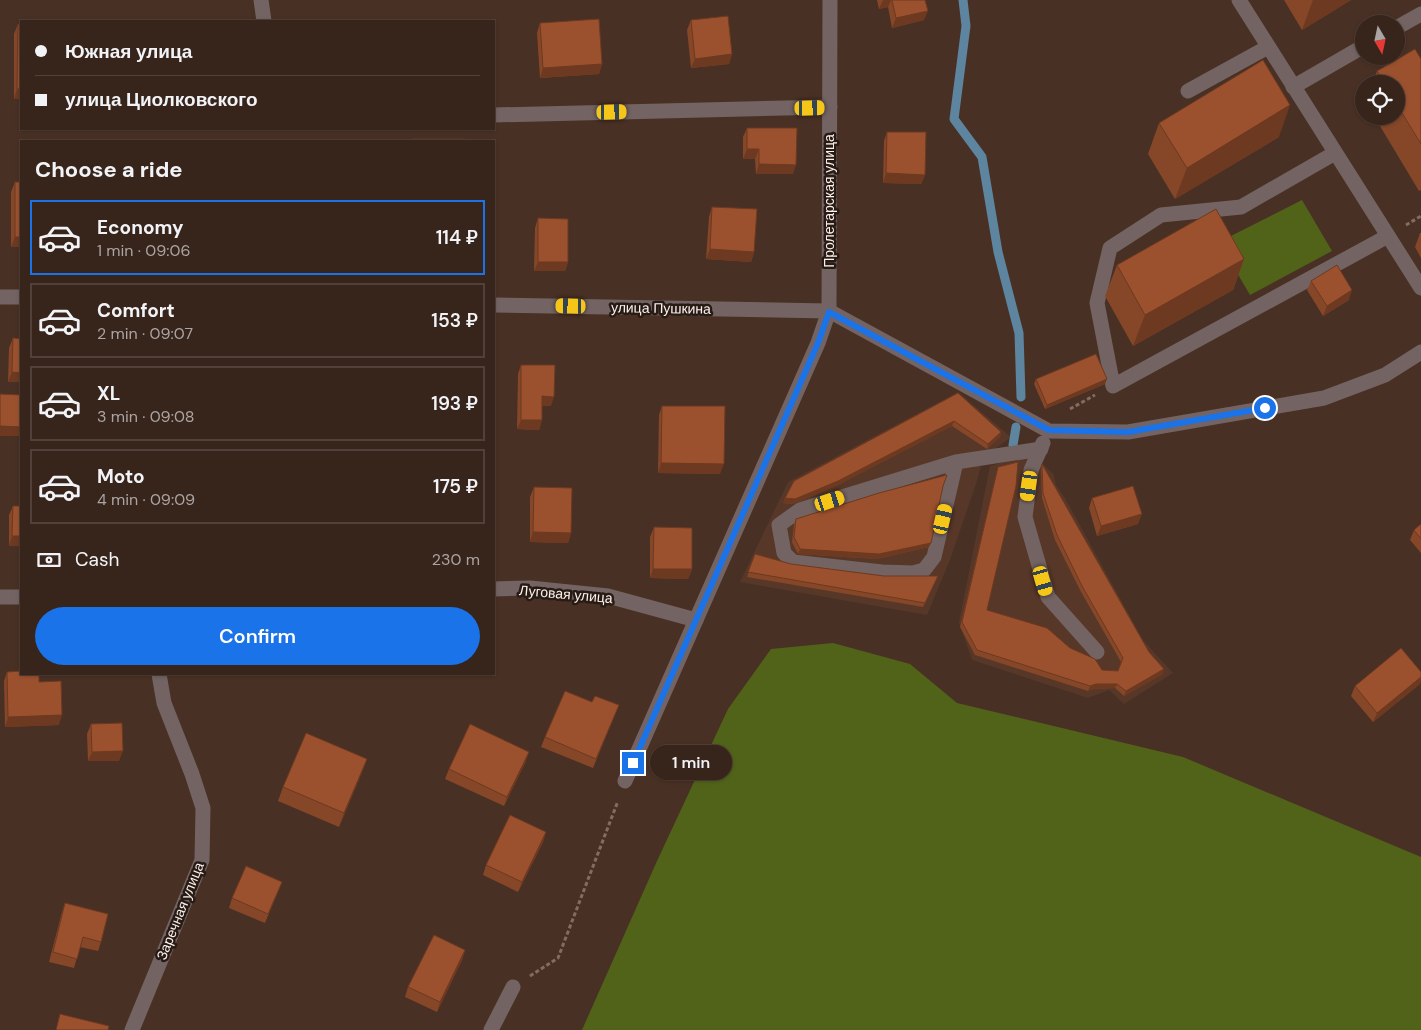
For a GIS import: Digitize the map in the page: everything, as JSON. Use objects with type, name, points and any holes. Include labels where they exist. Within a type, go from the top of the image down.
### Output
[{"type":"street","points":[[261,0],[264,20]]},
{"type":"street","name":"Пролетарская улица","points":[[625,781],[818,343],[829,312],[830,0]]},
{"type":"street","points":[[1239,0],[1421,288]]},
{"type":"street","points":[[1405,23],[1421,14]]},
{"type":"street","points":[[1188,91],[1268,47]]},
{"type":"street","points":[[1293,87],[1355,51]]},
{"type":"street","points":[[495,115],[830,107]]},
{"type":"street","points":[[1335,153],[1241,207],[1161,215],[1110,248],[1097,303],[1113,386],[1388,236]]},
{"type":"street","points":[[0,297],[20,298]]},
{"type":"street","name":"улица Пушкина","points":[[495,305],[829,312]]},
{"type":"street","points":[[829,312],[1043,428],[1128,432],[1324,398],[1385,375],[1421,352]]},
{"type":"street","points":[[1043,428],[1040,449],[1031,470],[1025,518],[1048,597],[1097,652]]},
{"type":"street","points":[[956,462],[934,557],[924,570],[913,573],[882,572],[793,562],[784,553],[779,526],[800,510],[956,462],[1040,449]]},
{"type":"street","name":"Луговая улица","points":[[495,589],[530,588],[608,596],[696,620]]},
{"type":"street","points":[[0,596],[20,597]]},
{"type":"street","name":"Заречная улица","points":[[132,1030],[202,860],[203,808],[192,774],[164,703],[159,675]]},
{"type":"street","points":[[491,1030],[512,987]]},
{"type":"path","points":[[1043,428],[1113,386]]},
{"type":"path","points":[[512,987],[558,958],[625,781]]},
{"type":"shaded area","points":[[958,392],[1011,437],[983,458],[950,560],[927,615],[740,582],[788,482]]},
{"type":"shaded area","points":[[1018,457],[1038,459],[1054,475],[1056,485],[1143,640],[1173,673],[1124,704],[1109,690],[1088,698],[972,660],[959,622],[990,466]]},
{"type":"green space","points":[[1302,200],[1332,251],[1250,295],[1219,242]]},
{"type":"green space","points":[[833,643],[910,664],[957,703],[1183,757],[1421,857],[1421,1030],[582,1030],[657,861],[728,709],[771,649]]},
{"type":"building","points":[[892,0],[925,0],[928,11],[896,18]]},
{"type":"building","points":[[728,16],[732,54],[695,59],[691,20]]},
{"type":"building","points":[[599,19],[602,64],[543,68],[540,23]]},
{"type":"building","points":[[18,24],[20,24],[20,89],[17,89]]},
{"type":"building","points":[[1415,49],[1421,59],[1421,144],[1405,118],[1405,75],[1379,75],[1377,71],[1387,65],[1405,65],[1405,55]]},
{"type":"building","points":[[1263,60],[1290,105],[1187,168],[1159,123]]},
{"type":"building","points":[[747,128],[797,128],[796,165],[759,164],[759,149],[747,149]]},
{"type":"building","points":[[887,132],[926,132],[925,175],[886,173]]},
{"type":"building","points":[[413,139],[464,139],[464,140]]},
{"type":"building","points":[[15,182],[20,182],[20,237],[15,237]]},
{"type":"building","points":[[712,207],[757,209],[754,252],[710,249]]},
{"type":"building","points":[[1216,209],[1244,259],[1145,315],[1117,265]]},
{"type":"building","points":[[538,218],[568,219],[568,262],[538,262]]},
{"type":"building","points":[[1337,265],[1352,290],[1327,306],[1311,281]]},
{"type":"building","points":[[13,338],[20,339],[20,373],[12,372]]},
{"type":"building","points":[[1096,354],[1107,379],[1047,405],[1036,379]]},
{"type":"building","points":[[521,365],[555,365],[554,397],[542,396],[542,420],[521,420]]},
{"type":"building","points":[[958,393],[1001,432],[988,444],[954,421],[838,481],[795,499],[785,498],[794,481]]},
{"type":"building","points":[[0,394],[20,395],[20,427],[0,426]]},
{"type":"building","points":[[662,406],[725,406],[724,464],[661,463]]},
{"type":"building","points":[[1018,462],[1016,486],[987,610],[1047,628],[1070,648],[1095,659],[1102,670],[1118,671],[1123,658],[1082,586],[1057,535],[1043,493],[1042,464],[1149,652],[1164,669],[1126,691],[1117,684],[1096,684],[1090,686],[977,650],[962,622],[998,467]]},
{"type":"building","points":[[947,475],[931,543],[879,554],[800,549],[794,537],[796,519],[879,493]]},
{"type":"building","points":[[1133,486],[1142,514],[1101,526],[1092,498]]},
{"type":"building","points":[[534,487],[572,488],[571,533],[533,532]]},
{"type":"building","points":[[13,506],[20,506],[20,536],[12,536]]},
{"type":"building","points":[[1421,524],[1421,539],[1414,530]]},
{"type":"building","points":[[654,527],[692,528],[692,569],[653,569]]},
{"type":"building","points":[[755,554],[791,564],[884,576],[938,576],[925,603],[748,572]]},
{"type":"building","points":[[1401,648],[1421,672],[1421,677],[1377,713],[1355,686]]},
{"type":"building","points":[[20,671],[20,675],[39,675],[39,682],[61,681],[62,715],[8,717],[7,672]]},
{"type":"building","points":[[565,691],[592,702],[595,696],[619,705],[596,759],[545,737]]},
{"type":"building","points":[[122,723],[123,751],[92,752],[91,724]]},
{"type":"building","points":[[470,724],[529,752],[507,797],[449,769]]},
{"type":"building","points":[[306,733],[367,759],[344,813],[283,787]]},
{"type":"building","points":[[510,815],[546,832],[522,882],[486,865]]},
{"type":"building","points":[[246,866],[282,882],[268,914],[232,898]]},
{"type":"building","points":[[65,903],[108,914],[101,942],[83,937],[77,959],[53,952]]},
{"type":"building","points":[[434,935],[465,950],[440,1002],[408,987]]},
{"type":"building","points":[[60,1014],[109,1026],[108,1030],[56,1030]]},
{"type":"waterway","points":[[963,0],[966,26],[954,119],[982,157],[998,252],[1019,333],[1021,397]]},
{"type":"waterway","points":[[1013,445],[1016,427]]},
{"type":"route","points":[[633,763],[818,343],[829,312],[1049,430],[1128,432],[1265,408]]}]
